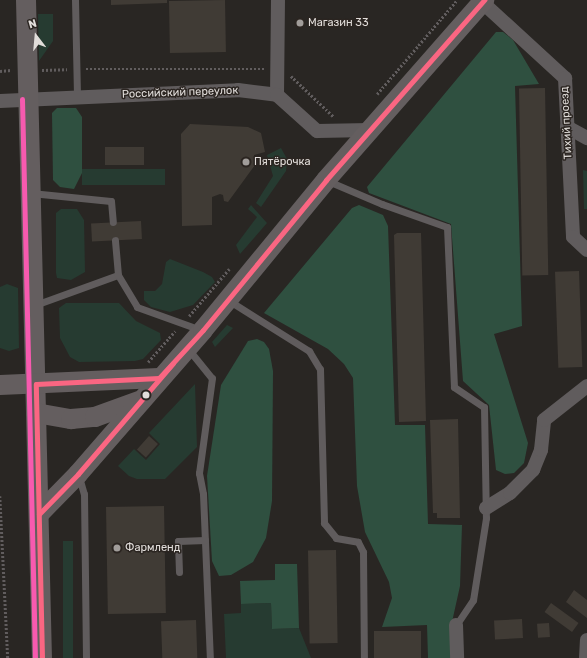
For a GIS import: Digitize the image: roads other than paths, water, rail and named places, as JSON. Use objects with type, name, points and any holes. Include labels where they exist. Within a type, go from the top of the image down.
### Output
[{"type":"main road","points":[[26,0],[42,658]]},
{"type":"main road","points":[[39,514],[78,474],[159,378],[188,348],[326,180],[483,1]]},
{"type":"main road","points":[[0,385],[159,378]]},
{"type":"main road","points":[[36,413],[71,419],[95,417],[140,400]]},
{"type":"street","points":[[278,0],[277,95],[318,131],[370,130]]},
{"type":"street","name":"Тихий проезд","points":[[483,1],[565,78],[573,237],[587,250]]},
{"type":"street","name":"Российский переулок","points":[[0,101],[238,90],[277,95]]},
{"type":"street","points":[[567,127],[587,138]]},
{"type":"street","points":[[486,508],[510,493],[533,470],[541,450],[544,420],[587,386]]},
{"type":"street","points":[[456,625],[458,658]]},
{"type":"street","points":[[586,658],[587,640]]},
{"type":"lane","points":[[75,0],[77,97]]},
{"type":"lane","points":[[326,180],[382,204],[447,227],[454,387],[484,407],[486,508],[472,600],[456,625]]},
{"type":"lane","points":[[31,193],[111,201],[113,222]]},
{"type":"lane","points":[[115,240],[118,275],[137,307],[203,330]]},
{"type":"lane","points":[[33,306],[118,275]]},
{"type":"lane","points":[[228,300],[309,351],[320,369],[324,523],[336,538],[358,542],[363,552],[364,658]]},
{"type":"lane","points":[[188,348],[212,378],[199,473],[203,494],[210,658]]},
{"type":"lane","points":[[78,474],[84,494],[86,658]]},
{"type":"lane","points":[[179,572],[178,541],[205,540]]},
{"type":"place","name":"Магазин 33","points":[[300,23]]},
{"type":"place","name":"Пятёрочка","points":[[246,162]]},
{"type":"place","name":"Фармленд","points":[[117,548]]}]
